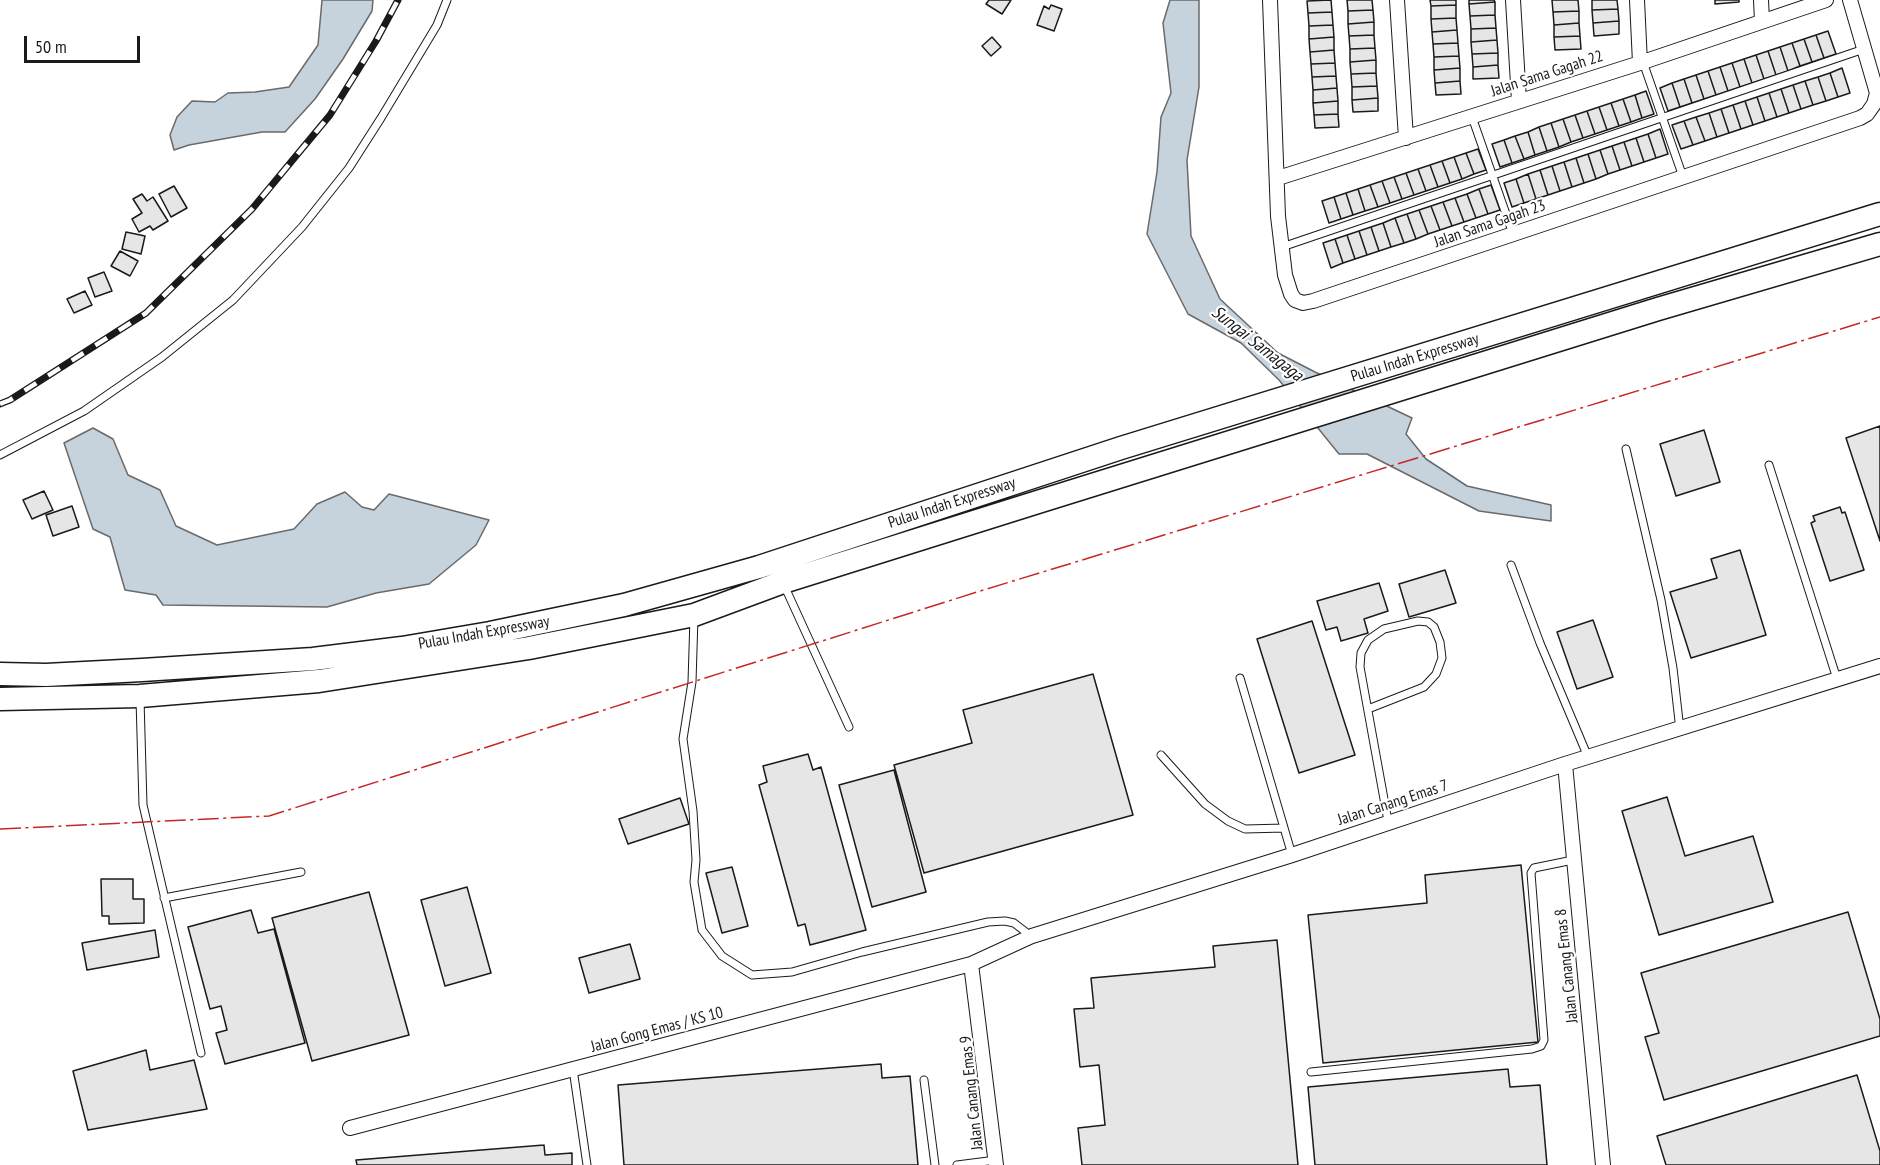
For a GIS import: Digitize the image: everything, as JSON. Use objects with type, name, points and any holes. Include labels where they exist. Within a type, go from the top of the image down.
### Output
[{"type":"main road","points":[[1855,222],[1880,208]]},
{"type":"main road","name":"Pulau Indah Expressway","points":[[0,674],[118,672],[313,659],[402,648],[490,633],[624,605],[759,567],[1038,475],[1880,214]]},
{"type":"main road","name":"Pulau Indah Expressway","points":[[0,699],[140,696],[319,681],[529,648],[694,615],[783,582],[1041,501],[1658,309],[1880,244]]},
{"type":"street","name":"Jalan Sama Gagah 23","points":[[1270,0],[1278,216],[1285,275],[1291,294],[1303,303],[1860,118],[1867,114],[1874,104],[1876,93],[1850,0]]},
{"type":"street","points":[[1397,0],[1406,138]]},
{"type":"street","points":[[1513,0],[1519,101]]},
{"type":"street","points":[[1637,0],[1641,62]]},
{"type":"street","points":[[1761,0],[1762,21]]},
{"type":"street","name":"Jalan Sama Gagah 22","points":[[1278,178],[1472,117],[1826,0]]},
{"type":"street","name":"Jalan Canang Emas 7","points":[[972,964],[1032,936],[1292,855],[1565,764],[1880,666]]},
{"type":"street","name":"Jalan Canang Emas 8","points":[[1565,764],[1603,1165]]},
{"type":"street","name":"Jalan Canang Emas 9","points":[[972,964],[996,1162]]},
{"type":"street","name":"Jalan Gong Emas / KS 10","points":[[350,1128],[972,964]]},
{"type":"lane","points":[[0,454],[84,411],[162,357],[233,300],[302,227],[349,168],[437,25],[447,0]]},
{"type":"lane","points":[[1282,247],[1864,49]]},
{"type":"lane","points":[[1641,62],[1683,177]]},
{"type":"lane","points":[[1472,117],[1513,234]]},
{"type":"lane","points":[[1626,449],[1661,600],[1673,668],[1680,730]]},
{"type":"lane","points":[[1770,465],[1837,679]]},
{"type":"lane","points":[[1511,565],[1540,643],[1588,757]]},
{"type":"lane","points":[[783,582],[849,726]]},
{"type":"lane","points":[[694,615],[692,682],[683,740],[693,811],[696,860],[694,882],[702,930],[722,956],[752,975],[792,972],[862,952],[988,922],[1014,923],[1032,936]]},
{"type":"lane","points":[[1368,709],[1424,687],[1436,674],[1442,658],[1440,642],[1434,627],[1428,622],[1418,621],[1384,629],[1368,640],[1361,653],[1360,667],[1389,821]]},
{"type":"lane","points":[[1240,678],[1292,855]]},
{"type":"lane","points":[[140,696],[143,805],[201,1053]]},
{"type":"lane","points":[[1161,755],[1205,804],[1228,821],[1245,829],[1284,828]]},
{"type":"lane","points":[[1311,1072],[1532,1049],[1541,1046],[1544,1040],[1531,873],[1534,868],[1573,860]]},
{"type":"lane","points":[[164,898],[301,872]]},
{"type":"lane","points":[[573,1069],[587,1165]]},
{"type":"lane","points":[[924,1080],[935,1165]]},
{"type":"lane","points":[[957,1165],[996,1162]]},
{"type":"water","points":[[322,0],[373,0],[372,11],[315,99],[285,132],[262,132],[189,145],[174,150],[170,135],[177,117],[192,101],[215,102],[228,93],[289,87],[318,45]]},
{"type":"water","name":"Sungai Samagaga","points":[[1170,0],[1199,0],[1199,87],[1187,160],[1191,236],[1220,299],[1278,353],[1412,418],[1406,434],[1426,459],[1467,486],[1551,505],[1551,521],[1479,511],[1367,454],[1339,454],[1279,380],[1241,343],[1188,314],[1147,234],[1157,172],[1161,117],[1171,93],[1163,23]]},
{"type":"water","points":[[93,428],[113,439],[128,475],[160,490],[176,526],[217,545],[294,529],[317,504],[345,492],[362,507],[374,510],[389,494],[489,520],[476,545],[429,584],[376,593],[327,607],[163,605],[156,595],[125,590],[110,537],[93,529],[64,443]]},
{"type":"building","points":[[989,0],[1011,0],[1002,14],[986,4]]},
{"type":"building","points":[[1331,0],[1332,12],[1308,13],[1307,1]]},
{"type":"building","points":[[1347,0],[1372,0],[1373,10],[1348,11]]},
{"type":"building","points":[[1430,0],[1456,0],[1456,5],[1431,6]]},
{"type":"building","points":[[1469,0],[1494,0],[1495,2],[1469,4]]},
{"type":"building","points":[[1552,0],[1578,0],[1579,11],[1553,12]]},
{"type":"building","points":[[1592,0],[1617,0],[1618,9],[1592,10]]},
{"type":"building","points":[[1715,0],[1739,0],[1739,2],[1715,4]]},
{"type":"building","points":[[1495,2],[1495,15],[1470,16],[1469,4]]},
{"type":"building","points":[[1051,5],[1062,9],[1054,31],[1037,25],[1044,6],[1049,9]]},
{"type":"building","points":[[1456,5],[1456,18],[1431,19],[1431,6]]},
{"type":"building","points":[[1618,9],[1619,21],[1593,23],[1592,10]]},
{"type":"building","points":[[1373,10],[1374,22],[1348,24],[1348,11]]},
{"type":"building","points":[[1579,11],[1579,23],[1554,25],[1553,12]]},
{"type":"building","points":[[1332,12],[1333,25],[1309,26],[1308,13]]},
{"type":"building","points":[[1495,15],[1496,28],[1471,29],[1470,16]]},
{"type":"building","points":[[1456,18],[1457,30],[1432,32],[1431,19]]},
{"type":"building","points":[[1619,21],[1619,34],[1594,36],[1593,23]]},
{"type":"building","points":[[1374,22],[1374,35],[1349,36],[1348,24]]},
{"type":"building","points":[[1579,23],[1580,36],[1554,37],[1554,25]]},
{"type":"building","points":[[1333,25],[1334,37],[1309,39],[1309,26]]},
{"type":"building","points":[[1496,28],[1497,40],[1471,42],[1471,29]]},
{"type":"building","points":[[1457,30],[1458,43],[1433,44],[1432,32]]},
{"type":"building","points":[[1828,31],[1836,54],[1824,58],[1816,35]]},
{"type":"building","points":[[1374,35],[1375,48],[1350,49],[1349,36]]},
{"type":"building","points":[[1816,35],[1824,58],[1812,62],[1804,39]]},
{"type":"building","points":[[1580,36],[1581,49],[1555,50],[1554,37]]},
{"type":"building","points":[[992,37],[1001,47],[991,56],[982,46]]},
{"type":"building","points":[[1334,37],[1334,50],[1310,52],[1309,39]]},
{"type":"building","points":[[1804,39],[1812,62],[1800,66],[1792,43]]},
{"type":"building","points":[[1497,40],[1498,53],[1472,54],[1471,42]]},
{"type":"building","points":[[1458,43],[1459,56],[1434,57],[1433,44]]},
{"type":"building","points":[[1792,43],[1800,66],[1788,71],[1780,47]]},
{"type":"building","points":[[1780,47],[1788,71],[1776,75],[1768,51]]},
{"type":"building","points":[[1375,48],[1376,60],[1350,62],[1350,49]]},
{"type":"building","points":[[1334,50],[1335,63],[1311,64],[1310,52]]},
{"type":"building","points":[[1768,51],[1776,75],[1764,79],[1756,55]]},
{"type":"building","points":[[1498,53],[1498,65],[1473,67],[1472,54]]},
{"type":"building","points":[[1756,55],[1764,79],[1752,83],[1744,59]]},
{"type":"building","points":[[1459,56],[1460,68],[1434,70],[1434,57]]},
{"type":"building","points":[[1744,59],[1752,83],[1740,87],[1732,63]]},
{"type":"building","points":[[1376,60],[1376,73],[1351,74],[1350,62]]},
{"type":"building","points":[[1335,63],[1336,76],[1312,77],[1311,64]]},
{"type":"building","points":[[1732,63],[1740,87],[1728,91],[1720,67]]},
{"type":"building","points":[[1498,65],[1499,78],[1473,79],[1473,67]]},
{"type":"building","points":[[1720,67],[1728,91],[1716,95],[1708,71]]},
{"type":"building","points":[[1460,68],[1460,81],[1435,83],[1434,70]]},
{"type":"building","points":[[1842,68],[1850,93],[1838,97],[1830,73]]},
{"type":"building","points":[[1708,71],[1716,95],[1704,99],[1696,75]]},
{"type":"building","points":[[1376,73],[1377,86],[1352,87],[1351,74]]},
{"type":"building","points":[[1830,73],[1838,97],[1826,101],[1818,77]]},
{"type":"building","points":[[1696,75],[1704,99],[1692,103],[1684,79]]},
{"type":"building","points":[[1336,76],[1337,88],[1313,90],[1312,77]]},
{"type":"building","points":[[1818,77],[1826,101],[1813,105],[1805,81]]},
{"type":"building","points":[[1684,79],[1692,103],[1680,107],[1672,83]]},
{"type":"building","points":[[1460,81],[1461,94],[1436,95],[1435,83]]},
{"type":"building","points":[[1805,81],[1813,105],[1801,109],[1793,85]]},
{"type":"building","points":[[1672,83],[1680,107],[1668,111],[1660,88]]},
{"type":"building","points":[[1793,85],[1801,109],[1789,113],[1781,89]]},
{"type":"building","points":[[1377,86],[1378,98],[1352,100],[1352,87]]},
{"type":"building","points":[[1337,88],[1338,101],[1313,103],[1313,90]]},
{"type":"building","points":[[1781,89],[1789,113],[1777,117],[1769,93]]},
{"type":"building","points":[[1646,91],[1654,114],[1642,118],[1635,95]]},
{"type":"building","points":[[1769,93],[1777,117],[1765,121],[1757,97]]},
{"type":"building","points":[[1635,95],[1642,118],[1631,122],[1623,99]]},
{"type":"building","points":[[1757,97],[1765,121],[1753,125],[1745,101]]},
{"type":"building","points":[[1378,98],[1378,111],[1353,112],[1352,100]]},
{"type":"building","points":[[1623,99],[1631,122],[1619,126],[1611,103]]},
{"type":"building","points":[[1338,101],[1338,114],[1314,115],[1313,103]]},
{"type":"building","points":[[1745,101],[1753,125],[1741,129],[1733,105]]},
{"type":"building","points":[[1611,103],[1619,126],[1607,130],[1599,107]]},
{"type":"building","points":[[1733,105],[1741,129],[1729,133],[1721,109]]},
{"type":"building","points":[[1599,107],[1607,130],[1595,134],[1587,111]]},
{"type":"building","points":[[1721,109],[1729,133],[1717,137],[1709,113]]},
{"type":"building","points":[[1587,111],[1595,134],[1583,138],[1575,115]]},
{"type":"building","points":[[1709,113],[1717,137],[1705,141],[1696,117]]},
{"type":"building","points":[[1338,114],[1339,127],[1315,128],[1314,115]]},
{"type":"building","points":[[1575,115],[1583,138],[1571,142],[1563,119]]},
{"type":"building","points":[[1696,117],[1705,141],[1693,145],[1684,121]]},
{"type":"building","points":[[1563,119],[1571,142],[1559,147],[1551,123]]},
{"type":"building","points":[[1684,121],[1693,145],[1681,149],[1672,125]]},
{"type":"building","points":[[1551,123],[1559,147],[1547,151],[1539,127]]},
{"type":"building","points":[[1539,127],[1547,151],[1535,155],[1528,132]]},
{"type":"building","points":[[1660,129],[1668,154],[1656,158],[1648,134]]},
{"type":"building","points":[[1528,132],[1535,155],[1524,159],[1515,136]]},
{"type":"building","points":[[1648,134],[1656,158],[1644,162],[1636,138]]},
{"type":"building","points":[[1515,136],[1524,159],[1512,163],[1504,140]]},
{"type":"building","points":[[1636,138],[1644,162],[1632,166],[1624,142]]},
{"type":"building","points":[[1504,140],[1512,163],[1500,167],[1492,144]]},
{"type":"building","points":[[1624,142],[1632,166],[1620,170],[1612,146]]},
{"type":"building","points":[[1612,146],[1620,170],[1608,174],[1600,150]]},
{"type":"building","points":[[1478,149],[1486,170],[1474,174],[1466,153]]},
{"type":"building","points":[[1600,150],[1608,174],[1596,179],[1588,154]]},
{"type":"building","points":[[1466,153],[1474,174],[1462,179],[1454,157]]},
{"type":"building","points":[[1588,154],[1596,179],[1584,183],[1576,158]]},
{"type":"building","points":[[1454,157],[1462,179],[1450,183],[1442,161]]},
{"type":"building","points":[[1576,158],[1584,183],[1572,187],[1564,162]]},
{"type":"building","points":[[1442,161],[1450,183],[1438,187],[1430,165]]},
{"type":"building","points":[[1564,162],[1572,187],[1560,191],[1552,166]]},
{"type":"building","points":[[1430,165],[1438,187],[1426,191],[1418,169]]},
{"type":"building","points":[[1552,166],[1560,191],[1548,195],[1540,170]]},
{"type":"building","points":[[1418,169],[1426,191],[1414,195],[1406,173]]},
{"type":"building","points":[[1540,170],[1548,195],[1536,199],[1528,174]]},
{"type":"building","points":[[1406,173],[1414,195],[1402,199],[1394,177]]},
{"type":"building","points":[[1528,174],[1536,199],[1524,203],[1516,179]]},
{"type":"building","points":[[1394,177],[1402,199],[1390,203],[1382,181]]},
{"type":"building","points":[[1516,179],[1524,203],[1512,207],[1504,183]]},
{"type":"building","points":[[1382,181],[1390,203],[1378,207],[1370,185]]},
{"type":"building","points":[[1370,185],[1378,207],[1365,211],[1358,189]]},
{"type":"building","points":[[1491,185],[1500,210],[1488,214],[1479,189]]},
{"type":"building","points":[[174,186],[187,208],[171,217],[159,194]]},
{"type":"building","points":[[1358,189],[1365,211],[1353,215],[1346,193]]},
{"type":"building","points":[[1479,189],[1488,214],[1476,218],[1467,194]]},
{"type":"building","points":[[1346,193],[1353,215],[1341,219],[1334,197]]},
{"type":"building","points":[[142,194],[147,201],[153,197],[168,221],[153,230],[150,226],[139,232],[132,219],[142,213],[133,199]]},
{"type":"building","points":[[1467,194],[1476,218],[1464,222],[1455,198]]},
{"type":"building","points":[[1334,197],[1341,219],[1329,223],[1322,201]]},
{"type":"building","points":[[1455,198],[1464,222],[1452,226],[1443,202]]},
{"type":"building","points":[[1443,202],[1452,226],[1440,230],[1431,206]]},
{"type":"building","points":[[1431,206],[1440,230],[1428,234],[1419,210]]},
{"type":"building","points":[[1419,210],[1428,234],[1416,239],[1407,214]]},
{"type":"building","points":[[1407,214],[1416,239],[1404,243],[1395,218]]},
{"type":"building","points":[[1395,218],[1404,243],[1391,247],[1383,223]]},
{"type":"building","points":[[1383,223],[1391,247],[1379,251],[1371,227]]},
{"type":"building","points":[[1371,227],[1379,251],[1367,255],[1359,231]]},
{"type":"building","points":[[1359,231],[1367,255],[1355,259],[1347,235]]},
{"type":"building","points":[[126,232],[145,236],[141,254],[122,249]]},
{"type":"building","points":[[1347,235],[1355,259],[1343,263],[1335,239]]},
{"type":"building","points":[[1335,239],[1343,263],[1331,268],[1323,243]]},
{"type":"building","points":[[120,251],[138,261],[130,276],[111,266]]},
{"type":"building","points":[[104,272],[112,291],[95,297],[88,278]]},
{"type":"building","points":[[85,291],[92,305],[74,313],[67,299]]},
{"type":"building","points":[[1880,426],[1880,541],[1846,438]]},
{"type":"building","points":[[1704,430],[1720,482],[1676,496],[1660,444]]},
{"type":"building","points":[[44,491],[53,510],[32,519],[23,500]]},
{"type":"building","points":[[72,506],[79,527],[53,536],[46,515]]},
{"type":"building","points":[[1840,507],[1842,513],[1845,512],[1864,570],[1830,581],[1811,523],[1815,521],[1813,516]]},
{"type":"building","points":[[1740,550],[1766,635],[1691,658],[1670,592],[1717,578],[1711,559]]},
{"type":"building","points":[[1445,570],[1456,603],[1409,617],[1399,584]]},
{"type":"building","points":[[1379,583],[1388,611],[1364,619],[1368,633],[1341,641],[1337,627],[1326,630],[1317,601]]},
{"type":"building","points":[[1593,620],[1613,677],[1577,689],[1557,632]]},
{"type":"building","points":[[1312,621],[1355,755],[1299,773],[1257,639]]},
{"type":"building","points":[[1093,674],[1133,815],[924,873],[894,765],[972,743],[963,710]]},
{"type":"building","points":[[808,754],[813,770],[821,767],[866,930],[810,945],[805,924],[798,926],[759,785],[767,782],[763,766]]},
{"type":"building","points":[[894,770],[926,892],[872,907],[839,785]]},
{"type":"building","points":[[1667,797],[1685,856],[1753,836],[1773,902],[1659,935],[1622,811]]},
{"type":"building","points":[[680,798],[689,824],[628,844],[619,819]]},
{"type":"building","points":[[1521,865],[1538,1042],[1323,1063],[1308,915],[1427,903],[1425,875]]},
{"type":"building","points":[[732,867],[748,926],[722,933],[706,873]]},
{"type":"building","points":[[101,879],[133,879],[133,899],[144,899],[144,923],[109,924],[109,916],[102,916]]},
{"type":"building","points":[[467,887],[491,973],[445,986],[421,900]]},
{"type":"building","points":[[369,892],[409,1035],[312,1061],[272,918]]},
{"type":"building","points":[[251,910],[258,933],[274,929],[305,1043],[225,1064],[216,1033],[227,1030],[221,1006],[210,1009],[188,927]]},
{"type":"building","points":[[1848,912],[1880,1019],[1880,1036],[1664,1100],[1645,1037],[1659,1033],[1641,973]]},
{"type":"building","points":[[155,930],[159,957],[87,970],[82,943]]},
{"type":"building","points":[[1277,940],[1298,1165],[1082,1165],[1078,1128],[1105,1125],[1099,1065],[1080,1067],[1074,1009],[1094,1008],[1091,978],[1215,967],[1213,946]]},
{"type":"building","points":[[630,944],[640,979],[589,993],[579,958]]},
{"type":"building","points":[[146,1050],[150,1070],[194,1060],[207,1109],[88,1130],[73,1071]]},
{"type":"building","points":[[881,1064],[882,1078],[910,1076],[918,1165],[624,1165],[618,1085]]},
{"type":"building","points":[[1508,1069],[1510,1087],[1540,1085],[1547,1165],[1315,1165],[1308,1087]]},
{"type":"building","points":[[1857,1075],[1880,1151],[1880,1165],[1666,1165],[1657,1136]]},
{"type":"building","points":[[544,1145],[545,1155],[572,1153],[572,1165],[357,1165],[356,1160]]},
{"type":"railway","points":[[0,404],[10,400],[146,313],[252,209],[330,115],[376,41],[398,0]]},
{"type":"power","points":[[0,829],[269,816],[977,592],[1880,317]]}]
